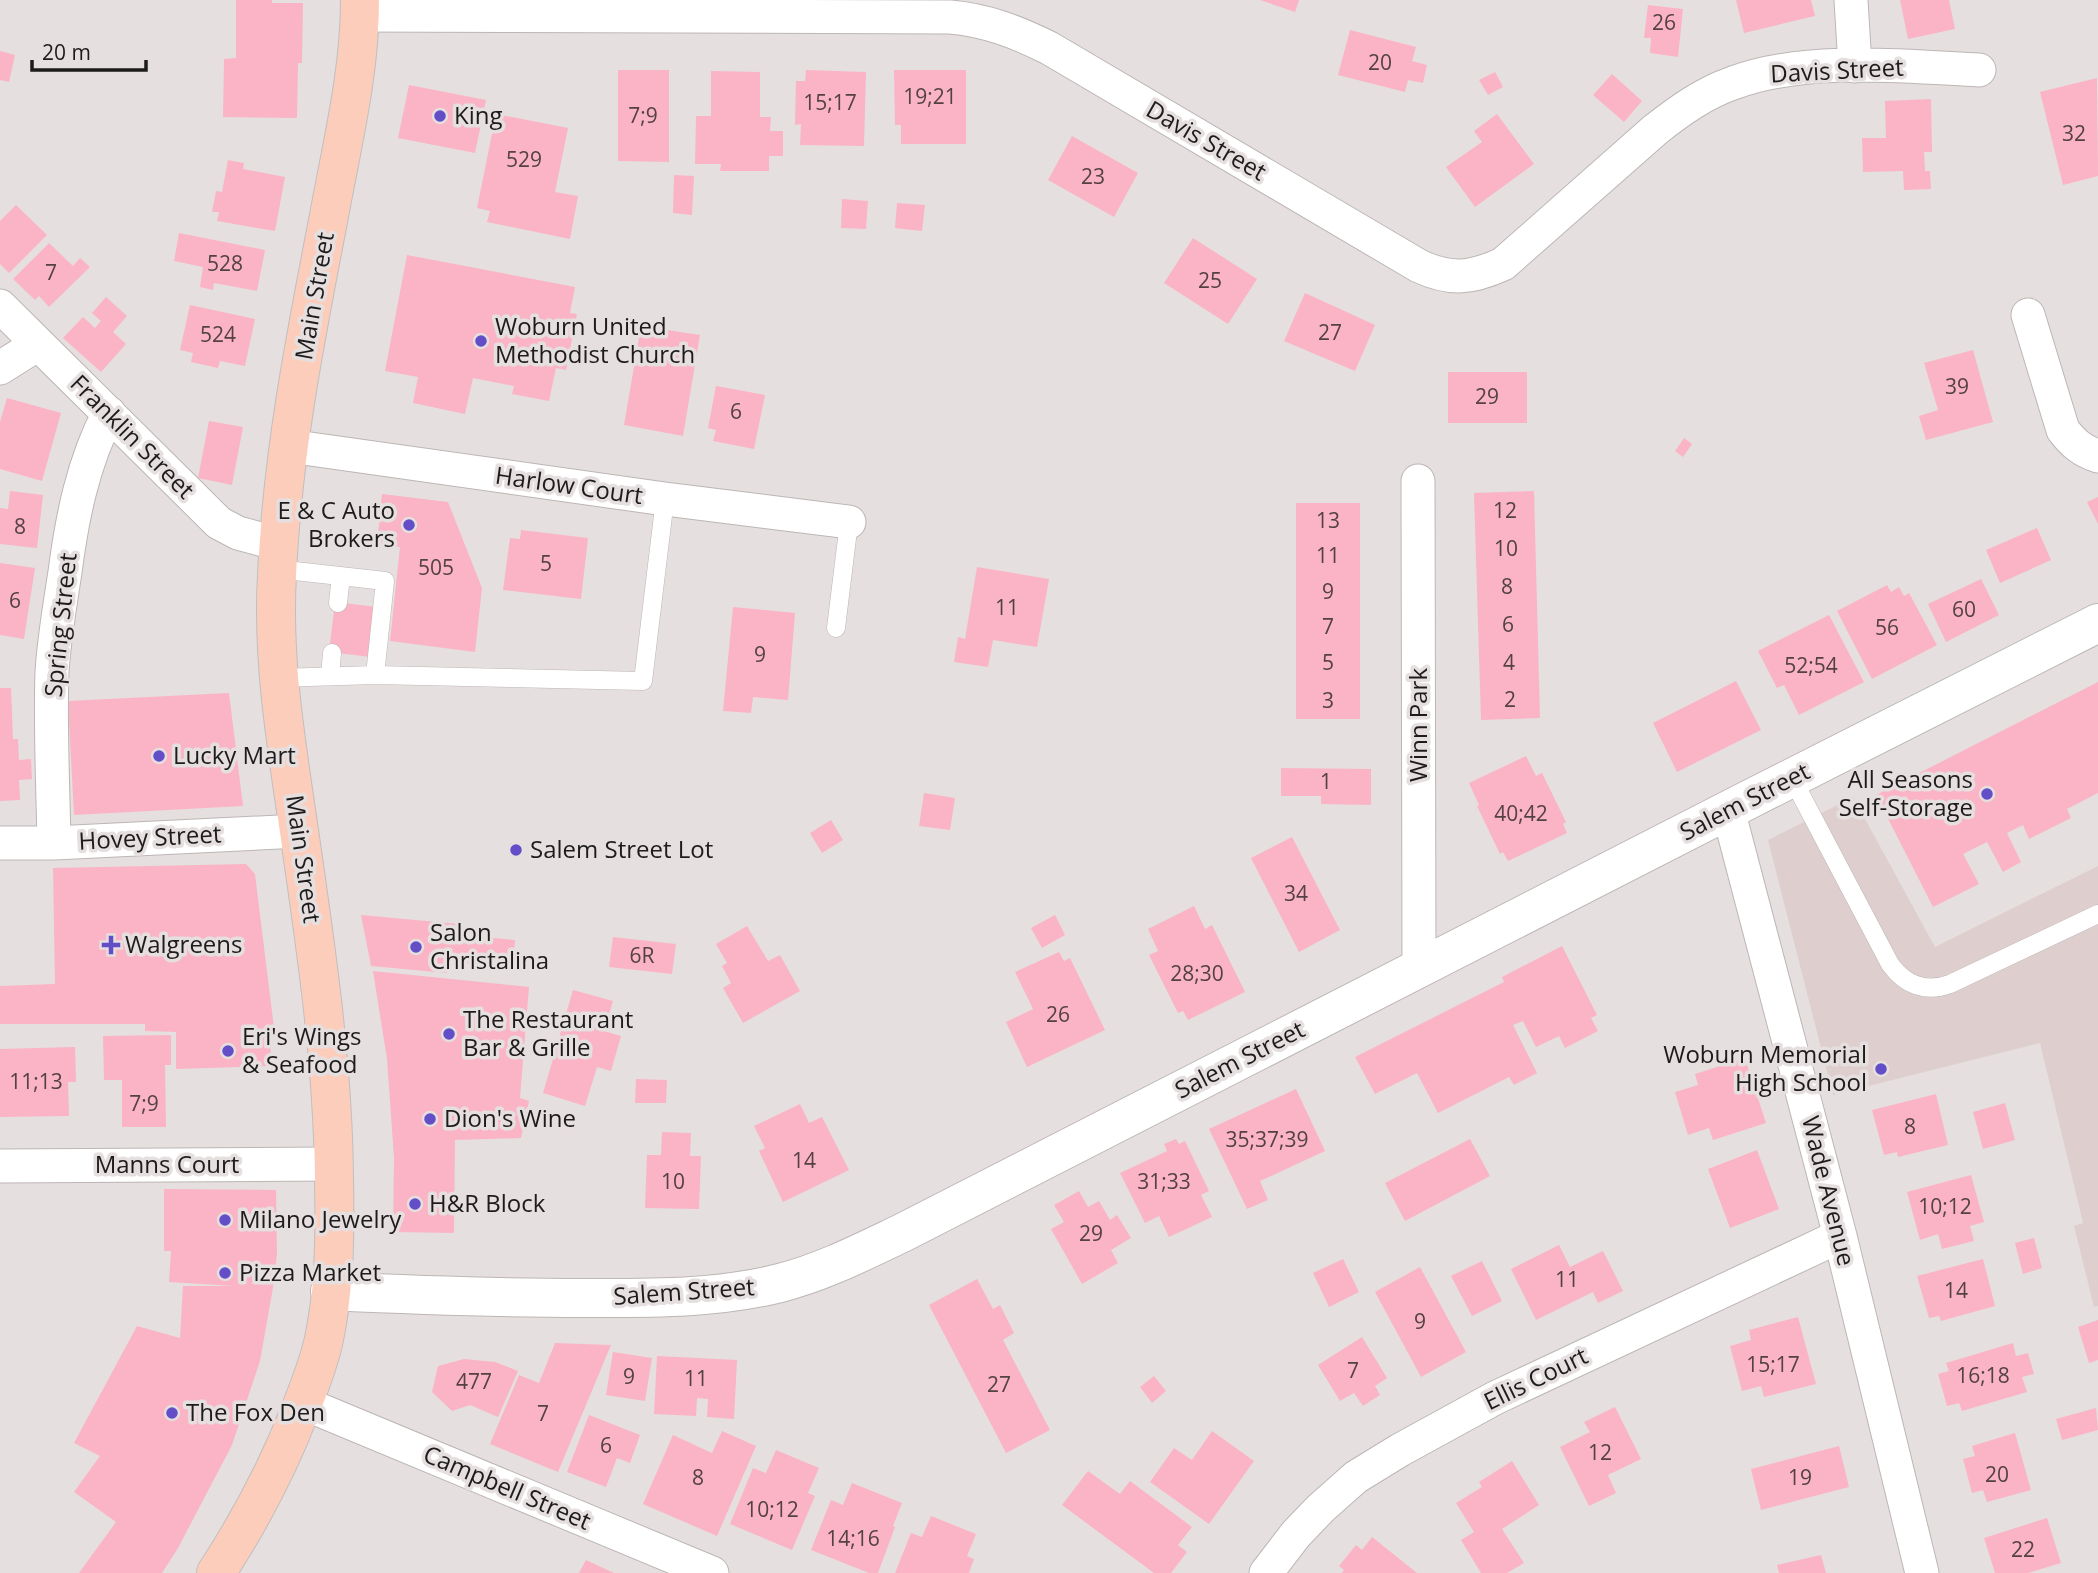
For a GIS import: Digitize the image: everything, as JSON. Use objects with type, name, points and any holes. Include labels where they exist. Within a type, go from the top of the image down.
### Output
[{"type":"main road","name":"Main Street","points":[[216,1573],[270,1478],[303,1403],[322,1348],[334,1252],[331,1100],[321,999],[278,678],[278,557],[289,446],[349,110],[357,59],[360,7]]},
{"type":"street","points":[[1851,0],[1855,66]]},
{"type":"street","name":"Davis Street","points":[[360,7],[950,17],[979,20],[1049,48],[1419,266],[1452,276],[1485,272],[1503,264],[1655,130],[1707,94],[1756,75],[1805,68],[1855,66],[1979,70]]},
{"type":"street","name":"Franklin Street","points":[[0,306],[219,523],[278,557]]},
{"type":"street","points":[[2028,316],[2063,430],[2082,450],[2098,456]]},
{"type":"street","points":[[0,368],[38,344]]},
{"type":"street","name":"Spring Street","points":[[54,843],[52,699],[60,607],[82,481],[109,413]]},
{"type":"street","name":"Harlow Court","points":[[289,446],[849,522]]},
{"type":"street","name":"Winn Park","points":[[1418,481],[1419,968]]},
{"type":"street","name":"Salem Street","points":[[330,1291],[631,1298],[721,1294],[790,1280],[829,1267],[902,1233],[2098,623]]},
{"type":"street","name":"Wade Avenue","points":[[1728,810],[1840,1236],[1923,1573]]},
{"type":"street","name":"Hovey Street","points":[[0,843],[54,843],[299,831]]},
{"type":"street","name":"Manns Court","points":[[0,1166],[334,1164]]},
{"type":"street","name":"Ellis Court","points":[[1266,1573],[1296,1534],[1321,1508],[1356,1477],[1400,1450],[1495,1398],[1840,1236]]},
{"type":"street","name":"Campbell Street","points":[[303,1403],[712,1573]]},
{"type":"lane","points":[[278,678],[375,675],[643,681],[665,499]]},
{"type":"lane","points":[[836,628],[849,522]]},
{"type":"lane","points":[[278,557],[341,576],[385,581],[375,675]]},
{"type":"lane","points":[[338,603],[341,576]]},
{"type":"lane","points":[[330,676],[332,653]]},
{"type":"lane","points":[[1792,778],[1889,964],[1901,978],[1916,986],[1933,988],[1950,984],[2098,914]]},
{"type":"shaded area","name":"Woburn Memorial High School","points":[[1853,797],[1935,947],[2098,866],[2098,1306],[2094,1307],[2074,1226],[2083,1223],[2040,1043],[1833,1095],[1768,840]]},
{"type":"building","points":[[236,0],[303,3],[302,63],[298,63],[297,118],[223,117],[224,59],[236,58]]},
{"type":"building","points":[[1260,0],[1299,0],[1295,12]]},
{"type":"building","points":[[1736,0],[1811,0],[1815,16],[1744,33]]},
{"type":"building","points":[[1900,0],[1949,0],[1955,29],[1908,39]]},
{"type":"building","points":[[1648,5],[1683,9],[1678,57],[1650,53],[1651,38],[1644,38]]},
{"type":"building","points":[[1350,30],[1416,47],[1412,61],[1427,65],[1423,83],[1408,80],[1405,92],[1338,75]]},
{"type":"building","points":[[0,51],[15,55],[9,82],[0,80]]},
{"type":"building","points":[[618,70],[669,70],[669,162],[618,161]]},
{"type":"building","points":[[806,70],[866,72],[864,146],[800,145],[801,124],[795,125],[796,81],[805,81]]},
{"type":"building","points":[[894,70],[966,70],[966,144],[901,144],[901,125],[895,125]]},
{"type":"building","points":[[711,71],[760,72],[760,117],[771,117],[770,131],[783,131],[783,156],[769,156],[769,171],[720,171],[721,164],[695,164],[696,116],[711,116]]},
{"type":"building","points":[[1495,72],[1503,87],[1488,95],[1479,80]]},
{"type":"building","points":[[1612,74],[1642,101],[1624,122],[1593,95]]},
{"type":"building","points":[[2097,78],[2098,176],[2063,185],[2040,92]]},
{"type":"building","points":[[409,85],[486,100],[475,153],[398,138]]},
{"type":"building","points":[[1931,99],[1932,152],[1924,152],[1925,171],[1930,171],[1931,189],[1904,190],[1903,171],[1863,172],[1862,138],[1886,138],[1885,101]]},
{"type":"building","points":[[496,114],[568,128],[555,192],[578,196],[570,239],[487,222],[490,211],[477,208]]},
{"type":"building","points":[[1497,114],[1534,164],[1475,207],[1446,167],[1482,142],[1474,131]]},
{"type":"building","points":[[1072,136],[1138,173],[1114,217],[1048,180]]},
{"type":"building","points":[[228,160],[244,163],[243,169],[285,177],[275,231],[217,221],[219,212],[212,212],[216,191],[222,192]]},
{"type":"building","points":[[674,175],[694,176],[692,215],[673,213]]},
{"type":"building","points":[[842,199],[868,201],[866,229],[841,228]]},
{"type":"building","points":[[897,203],[925,205],[922,231],[895,228]]},
{"type":"building","points":[[16,205],[47,235],[9,273],[0,264],[0,221]]},
{"type":"building","points":[[179,233],[265,250],[257,291],[214,283],[213,290],[200,287],[203,267],[174,261]]},
{"type":"building","points":[[1193,238],[1257,279],[1228,324],[1164,283]]},
{"type":"building","points":[[49,243],[73,266],[80,258],[90,267],[49,307],[39,296],[35,300],[13,279]]},
{"type":"building","name":"Woburn United Methodist Church","points":[[407,255],[575,287],[570,313],[577,314],[566,370],[556,368],[549,401],[512,394],[514,386],[473,378],[465,414],[413,403],[418,377],[385,371]]},
{"type":"building","points":[[1305,293],[1375,325],[1355,371],[1284,341]]},
{"type":"building","points":[[106,297],[127,316],[113,332],[126,344],[101,372],[63,338],[83,317],[95,328],[101,321],[92,313]]},
{"type":"building","points":[[190,305],[255,319],[245,366],[220,361],[218,368],[191,362],[193,353],[180,350]]},
{"type":"building","points":[[641,326],[700,335],[683,436],[624,425]]},
{"type":"building","points":[[1973,350],[1993,422],[1926,440],[1919,416],[1938,410],[1924,363]]},
{"type":"building","points":[[1448,372],[1527,372],[1527,423],[1448,423]]},
{"type":"building","points":[[716,386],[765,395],[754,449],[713,441],[716,430],[708,428]]},
{"type":"building","points":[[7,398],[61,413],[42,481],[0,469],[0,422]]},
{"type":"building","points":[[209,421],[243,427],[232,485],[198,478]]},
{"type":"building","points":[[1684,438],[1692,444],[1683,457],[1675,451]]},
{"type":"building","points":[[10,491],[43,495],[37,548],[0,544],[0,508],[8,509]]},
{"type":"building","points":[[1534,491],[1540,718],[1481,720],[1474,493]]},
{"type":"building","points":[[382,494],[448,502],[482,588],[475,652],[390,641],[400,547],[377,545]]},
{"type":"building","points":[[2098,497],[2098,524],[2087,502]]},
{"type":"building","points":[[1296,503],[1360,503],[1360,719],[1296,719]]},
{"type":"building","points":[[2037,528],[2051,560],[2000,583],[1986,550]]},
{"type":"building","points":[[521,530],[588,538],[581,599],[503,590],[510,538],[520,539]]},
{"type":"building","points":[[0,563],[35,568],[24,639],[0,635]]},
{"type":"building","points":[[977,567],[1049,579],[1037,647],[993,640],[988,667],[954,662],[958,637],[965,639]]},
{"type":"building","points":[[1981,579],[1999,615],[1946,642],[1928,604]]},
{"type":"building","points":[[1887,585],[1891,592],[1899,587],[1904,596],[1909,593],[1937,645],[1872,679],[1837,611]]},
{"type":"building","points":[[335,602],[377,607],[371,657],[329,652]]},
{"type":"building","points":[[733,607],[795,613],[788,700],[753,697],[751,713],[723,711]]},
{"type":"building","points":[[1829,615],[1864,682],[1799,715],[1784,685],[1777,688],[1758,651]]},
{"type":"building","points":[[1736,681],[1761,730],[1677,772],[1653,723]]},
{"type":"building","name":"All Seasons Self-Storage","points":[[2098,682],[2098,793],[2067,809],[2071,818],[2029,839],[2023,825],[2007,833],[2021,862],[2003,872],[1987,842],[1963,854],[1979,884],[1933,907],[1876,795]]},
{"type":"building","points":[[0,688],[11,688],[13,739],[18,739],[19,760],[31,759],[32,779],[19,780],[20,800],[0,801]]},
{"type":"building","points":[[229,693],[243,806],[74,815],[68,701]]},
{"type":"building","points":[[1526,756],[1536,776],[1542,773],[1566,822],[1563,824],[1567,833],[1508,861],[1503,852],[1500,854],[1469,783]]},
{"type":"building","points":[[1281,768],[1371,769],[1371,805],[1321,804],[1321,796],[1281,796]]},
{"type":"building","points":[[924,793],[955,798],[950,830],[919,826]]},
{"type":"building","points":[[831,820],[843,840],[822,853],[810,833]]},
{"type":"building","points":[[1292,837],[1340,930],[1299,952],[1251,858]]},
{"type":"building","name":"Walgreens","points":[[246,864],[255,874],[274,1028],[270,1029],[271,1066],[176,1069],[176,1032],[145,1031],[145,1024],[0,1024],[0,986],[55,984],[53,868]]},
{"type":"building","points":[[1194,906],[1205,929],[1212,925],[1245,992],[1188,1020],[1183,1011],[1178,1013],[1149,955],[1158,951],[1148,929]]},
{"type":"building","points":[[361,915],[459,924],[458,935],[515,940],[513,968],[448,961],[447,973],[371,966]]},
{"type":"building","points":[[1055,915],[1065,935],[1042,948],[1031,928]]},
{"type":"building","points":[[747,926],[768,961],[780,955],[800,991],[743,1023],[723,988],[731,983],[722,966],[727,963],[716,944]]},
{"type":"building","points":[[613,937],[676,944],[672,974],[609,967]]},
{"type":"building","points":[[1562,946],[1597,1015],[1591,1018],[1598,1031],[1565,1048],[1559,1036],[1536,1047],[1523,1021],[1513,1025],[1537,1073],[1514,1085],[1509,1077],[1438,1113],[1417,1073],[1375,1094],[1355,1057],[1504,982],[1502,977]]},
{"type":"building","points":[[1059,952],[1064,961],[1070,958],[1105,1030],[1027,1067],[1006,1022],[1033,1009],[1015,972]]},
{"type":"building","points":[[373,971],[529,987],[520,1098],[529,1101],[521,1138],[455,1140],[454,1233],[393,1232],[394,1158],[387,1059]]},
{"type":"building","points":[[573,990],[613,1001],[604,1031],[621,1036],[611,1071],[597,1067],[585,1106],[543,1093]]},
{"type":"building","points":[[171,1035],[171,1065],[165,1065],[166,1127],[122,1127],[122,1080],[104,1080],[103,1036]]},
{"type":"building","points":[[75,1047],[76,1082],[68,1082],[69,1116],[0,1117],[0,1049]]},
{"type":"building","points":[[1745,1058],[1766,1123],[1713,1140],[1709,1128],[1688,1135],[1675,1092],[1698,1085],[1695,1074]]},
{"type":"building","points":[[636,1079],[667,1080],[666,1103],[635,1103]]},
{"type":"building","points":[[1296,1089],[1325,1151],[1260,1181],[1268,1200],[1247,1209],[1209,1129]]},
{"type":"building","points":[[1936,1094],[1948,1145],[1898,1157],[1897,1152],[1884,1155],[1872,1110]]},
{"type":"building","points":[[2005,1103],[2015,1140],[1983,1149],[1973,1112]]},
{"type":"building","points":[[800,1104],[809,1123],[822,1117],[849,1170],[783,1202],[759,1151],[765,1148],[754,1126]]},
{"type":"building","points":[[662,1132],[691,1133],[690,1156],[701,1156],[699,1209],[645,1208],[647,1155],[661,1155]]},
{"type":"building","points":[[1176,1139],[1179,1144],[1185,1141],[1209,1191],[1201,1195],[1212,1217],[1169,1237],[1159,1216],[1145,1223],[1120,1173],[1167,1151],[1164,1144]]},
{"type":"building","points":[[1470,1139],[1490,1176],[1405,1221],[1385,1183]]},
{"type":"building","points":[[1757,1150],[1779,1209],[1730,1228],[1708,1169]]},
{"type":"building","points":[[1971,1175],[1984,1222],[1970,1226],[1974,1241],[1942,1249],[1938,1234],[1920,1240],[1907,1192]]},
{"type":"building","points":[[164,1189],[276,1190],[277,1253],[260,1361],[232,1445],[162,1573],[79,1573],[116,1522],[74,1492],[100,1456],[74,1443],[137,1326],[180,1338],[183,1286],[234,1286],[169,1282],[171,1251],[164,1251]]},
{"type":"building","points":[[1079,1191],[1088,1207],[1099,1201],[1110,1220],[1117,1215],[1131,1238],[1111,1250],[1118,1263],[1082,1284],[1051,1229],[1064,1222],[1054,1205]]},
{"type":"building","points":[[2034,1238],[2042,1268],[2023,1274],[2015,1243]]},
{"type":"building","points":[[1559,1245],[1570,1267],[1603,1251],[1623,1291],[1598,1303],[1593,1292],[1536,1320],[1511,1269]]},
{"type":"building","points":[[1343,1259],[1359,1292],[1329,1307],[1313,1273]]},
{"type":"building","points":[[1983,1259],[1995,1306],[1941,1321],[1939,1316],[1929,1318],[1917,1276]]},
{"type":"building","points":[[1482,1261],[1502,1301],[1472,1316],[1451,1276]]},
{"type":"building","points":[[1420,1267],[1466,1352],[1421,1377],[1375,1292]]},
{"type":"building","points":[[977,1279],[993,1309],[1000,1305],[1014,1333],[1003,1340],[1050,1430],[1006,1453],[929,1305]]},
{"type":"building","points":[[1798,1317],[1816,1384],[1764,1397],[1761,1386],[1742,1391],[1730,1346],[1751,1340],[1749,1330]]},
{"type":"building","points":[[2098,1320],[2098,1360],[2089,1363],[2078,1327]]},
{"type":"building","points":[[1362,1337],[1387,1378],[1375,1386],[1380,1395],[1363,1406],[1354,1393],[1340,1401],[1318,1365]]},
{"type":"building","points":[[555,1343],[611,1345],[558,1472],[490,1444],[519,1375],[539,1383]]},
{"type":"building","points":[[2013,1343],[2016,1356],[2028,1353],[2034,1374],[2022,1377],[2027,1392],[1962,1411],[1959,1403],[1947,1406],[1938,1374],[1949,1371],[1946,1363]]},
{"type":"building","points":[[613,1352],[652,1358],[645,1401],[606,1395]]},
{"type":"building","points":[[657,1356],[737,1360],[734,1419],[707,1417],[708,1399],[697,1398],[696,1416],[654,1414]]},
{"type":"building","points":[[464,1359],[495,1362],[518,1371],[498,1417],[470,1405],[452,1411],[432,1392],[438,1366]]},
{"type":"building","points":[[1154,1376],[1166,1391],[1152,1403],[1140,1387]]},
{"type":"building","points":[[1615,1407],[1641,1459],[1608,1475],[1616,1493],[1589,1506],[1560,1447],[1590,1432],[1584,1422]]},
{"type":"building","points":[[2096,1408],[2098,1430],[2062,1440],[2056,1419]]},
{"type":"building","points":[[589,1415],[640,1435],[630,1463],[617,1458],[606,1487],[567,1472]]},
{"type":"building","points":[[722,1431],[756,1446],[717,1536],[643,1504],[673,1435],[712,1453]]},
{"type":"building","points":[[1212,1431],[1254,1461],[1209,1524],[1150,1482],[1174,1448],[1192,1460]]},
{"type":"building","points":[[2015,1433],[2031,1490],[1987,1502],[1983,1490],[1972,1493],[1963,1459],[1975,1456],[1972,1446]]},
{"type":"building","points":[[1839,1446],[1849,1487],[1761,1510],[1751,1469]]},
{"type":"building","points":[[776,1450],[819,1468],[808,1493],[815,1496],[792,1550],[730,1524],[753,1468],[766,1473]]},
{"type":"building","points":[[1512,1461],[1539,1505],[1502,1529],[1524,1563],[1507,1573],[1481,1573],[1461,1540],[1474,1532],[1456,1503],[1482,1487],[1479,1482]]},
{"type":"building","points":[[1088,1471],[1120,1494],[1130,1481],[1192,1527],[1178,1545],[1187,1552],[1171,1573],[1154,1573],[1062,1505]]},
{"type":"building","points":[[852,1483],[902,1503],[878,1573],[869,1573],[811,1550],[831,1500],[843,1505]]},
{"type":"building","points":[[931,1516],[976,1534],[967,1556],[974,1559],[969,1573],[895,1573],[911,1533],[922,1537]]},
{"type":"building","points":[[2047,1518],[2061,1563],[2028,1573],[1995,1573],[1984,1538]]},
{"type":"building","points":[[1372,1537],[1417,1573],[1342,1573],[1344,1570],[1339,1566],[1356,1545],[1362,1550]]},
{"type":"building","points":[[1821,1555],[1826,1573],[1779,1573],[1777,1565]]},
{"type":"building","points":[[586,1560],[614,1573],[579,1573]]},
{"type":"place","name":"King","points":[[440,116]]},
{"type":"place","name":"Woburn United Methodist Church","points":[[481,341]]},
{"type":"place","name":"E & C Auto Brokers","points":[[409,525]]},
{"type":"place","name":"Lucky Mart","points":[[159,756]]},
{"type":"place","name":"All Seasons Self-Storage","points":[[1987,794]]},
{"type":"place","name":"Salem Street Lot","points":[[516,850]]},
{"type":"place","name":"Walgreens","points":[[111,945]]},
{"type":"place","name":"Salon Christalina","points":[[416,947]]},
{"type":"place","name":"The Restaurant Bar & Grille","points":[[449,1034]]},
{"type":"place","name":"Eri's Wings & Seafood","points":[[228,1051]]},
{"type":"place","name":"Woburn Memorial High School","points":[[1881,1069]]},
{"type":"place","name":"Dion's Wine","points":[[430,1119]]},
{"type":"place","name":"H&R Block","points":[[415,1204]]},
{"type":"place","name":"Milano Jewelry","points":[[225,1220]]},
{"type":"place","name":"Pizza Market","points":[[225,1273]]},
{"type":"place","name":"The Fox Den","points":[[172,1413]]}]
